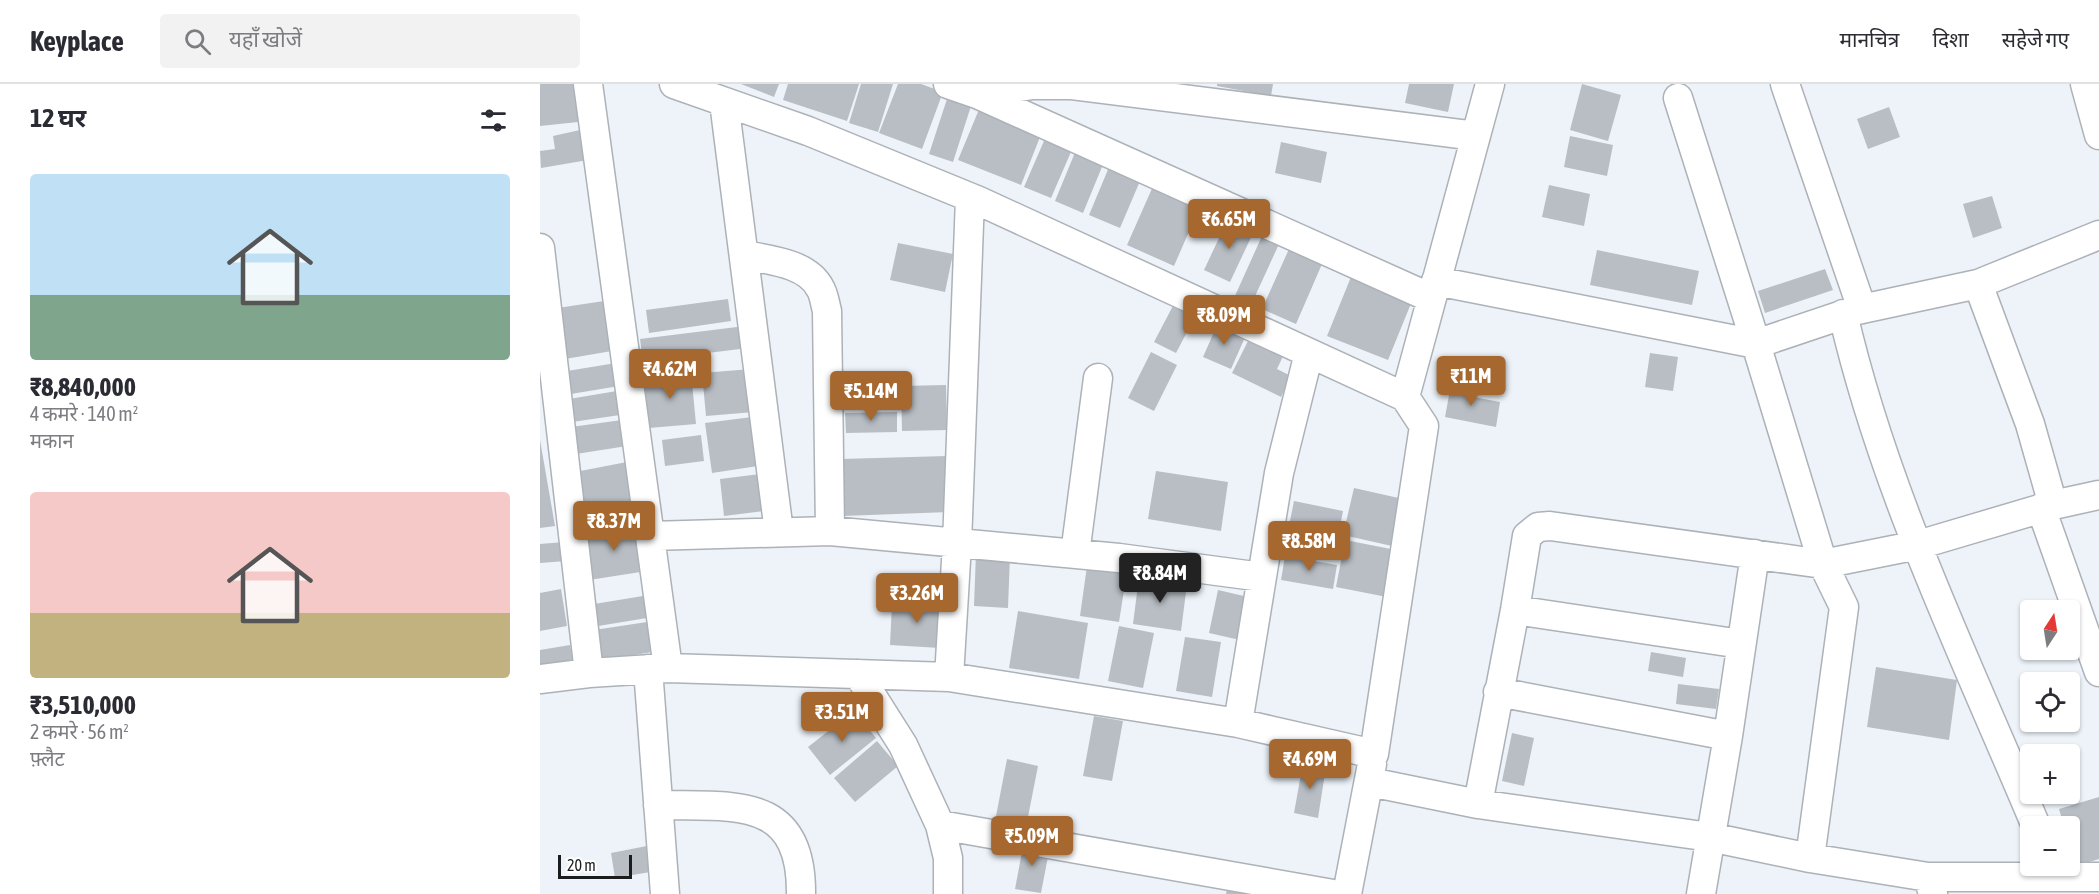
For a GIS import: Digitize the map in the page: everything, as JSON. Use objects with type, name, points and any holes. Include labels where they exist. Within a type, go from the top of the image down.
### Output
[{"type":"street","points":[[588,84],[650,536],[658,668],[658,805],[665,894]]},
{"type":"street","points":[[674,84],[808,131],[970,198],[1405,397],[1424,426],[1370,782],[1347,894]]},
{"type":"street","points":[[948,84],[1434,290],[1756,344],[1852,312],[1978,284],[2099,235]]},
{"type":"street","points":[[1405,397],[1490,84]]},
{"type":"street","points":[[1785,84],[1852,312],[1875,428],[1918,545],[2032,816]]},
{"type":"street","points":[[2085,84],[2099,135]]},
{"type":"street","points":[[976,94],[1032,85],[1072,85],[1476,136]]},
{"type":"street","points":[[1678,98],[1823,564],[1844,607],[1810,858]]},
{"type":"street","points":[[724,102],[779,532]]},
{"type":"street","points":[[949,677],[957,544],[970,198]]},
{"type":"street","points":[[540,248],[589,673]]},
{"type":"street","points":[[745,255],[788,265],[807,274],[821,288],[827,311],[830,531]]},
{"type":"street","points":[[1978,284],[2030,423],[2047,507],[2099,672]]},
{"type":"street","points":[[1238,723],[1279,473],[1309,353]]},
{"type":"street","points":[[1075,554],[1098,378]]},
{"type":"street","points":[[1478,804],[1527,536],[1538,527],[1550,526],[1823,564],[1918,545],[2047,507],[2099,495]]},
{"type":"street","points":[[650,536],[830,531],[1075,554],[1262,577]]},
{"type":"street","points":[[1701,894],[1728,736],[1755,554]]},
{"type":"street","points":[[1515,610],[1742,644]]},
{"type":"street","points":[[540,680],[589,673],[658,668],[949,677],[1238,723],[1374,754]]},
{"type":"street","points":[[858,674],[903,745],[940,825],[948,858],[948,894]]},
{"type":"street","points":[[1498,692],[1728,736]]},
{"type":"street","points":[[1370,782],[1478,804],[1710,837],[1930,886],[2099,876]]},
{"type":"street","points":[[658,805],[741,807],[758,810],[776,822],[793,845],[801,870],[801,894]]},
{"type":"street","points":[[940,825],[1333,894]]},
{"type":"building","points":[[540,84],[574,84],[578,122],[540,126]]},
{"type":"building","points":[[741,84],[779,84],[774,97]]},
{"type":"building","points":[[788,84],[859,84],[847,121],[783,100]]},
{"type":"building","points":[[861,84],[893,84],[878,132],[849,123]]},
{"type":"building","points":[[898,84],[921,84],[943,92],[922,149],[879,133]]},
{"type":"building","points":[[1217,84],[1273,84],[1271,96],[1217,86]]},
{"type":"building","points":[[1409,84],[1454,84],[1448,112],[1405,103]]},
{"type":"building","points":[[1582,84],[1621,95],[1608,141],[1570,130]]},
{"type":"building","points":[[947,99],[971,106],[953,162],[929,154]]},
{"type":"building","points":[[980,107],[1042,132],[1021,185],[958,160]]},
{"type":"building","points":[[1889,107],[1900,137],[1868,149],[1857,119]]},
{"type":"building","points":[[580,130],[588,160],[541,168],[540,151],[555,149],[553,136]]},
{"type":"building","points":[[1047,134],[1074,145],[1051,198],[1024,187]]},
{"type":"building","points":[[1570,136],[1613,145],[1607,176],[1564,167]]},
{"type":"building","points":[[1281,142],[1327,152],[1321,183],[1275,173]]},
{"type":"building","points":[[1076,150],[1104,162],[1083,213],[1055,201]]},
{"type":"building","points":[[1112,160],[1143,174],[1120,228],[1089,215]]},
{"type":"building","points":[[1154,184],[1201,204],[1174,266],[1127,245]]},
{"type":"building","points":[[1549,185],[1590,194],[1584,226],[1542,217]]},
{"type":"building","points":[[1992,196],[2002,228],[1973,238],[1963,204]]},
{"type":"building","points":[[1228,219],[1254,231],[1230,282],[1204,270]]},
{"type":"building","points":[[1262,236],[1279,244],[1251,305],[1234,298]]},
{"type":"building","points":[[898,243],[953,254],[945,292],[890,280]]},
{"type":"building","points":[[1289,249],[1322,264],[1296,324],[1262,309]]},
{"type":"building","points":[[1597,250],[1699,271],[1692,305],[1590,285]]},
{"type":"building","points":[[1825,269],[1833,290],[1765,313],[1758,291]]},
{"type":"building","points":[[1351,277],[1412,301],[1388,360],[1327,336]]},
{"type":"building","points":[[728,299],[731,321],[649,333],[646,310]]},
{"type":"building","points":[[604,301],[612,351],[559,360],[551,309]]},
{"type":"building","points":[[1175,302],[1197,313],[1176,353],[1154,342]]},
{"type":"building","points":[[1218,323],[1246,335],[1231,369],[1203,357]]},
{"type":"building","points":[[745,326],[748,348],[643,361],[640,339]]},
{"type":"building","points":[[1250,337],[1284,354],[1277,369],[1291,376],[1281,397],[1232,373]]},
{"type":"building","points":[[1151,352],[1177,365],[1154,411],[1128,398]]},
{"type":"building","points":[[1650,353],[1678,357],[1673,391],[1645,387]]},
{"type":"building","points":[[616,363],[619,386],[565,395],[561,372]]},
{"type":"building","points":[[751,369],[754,412],[706,416],[702,373]]},
{"type":"building","points":[[691,372],[696,424],[649,428],[644,377]]},
{"type":"building","points":[[1452,379],[1465,382],[1463,395],[1500,402],[1496,427],[1445,417]]},
{"type":"building","points":[[946,385],[947,430],[902,431],[901,386]]},
{"type":"building","points":[[617,391],[620,415],[572,422],[569,399]]},
{"type":"building","points":[[897,412],[897,432],[846,433],[845,413]]},
{"type":"building","points":[[752,417],[758,466],[712,473],[705,423]]},
{"type":"building","points":[[622,420],[627,446],[576,454],[571,427]]},
{"type":"building","points":[[701,435],[704,461],[665,466],[662,440]]},
{"type":"building","points":[[540,440],[555,526],[540,528]]},
{"type":"building","points":[[947,456],[949,512],[843,516],[841,459]]},
{"type":"building","points":[[627,462],[637,513],[586,524],[575,472]]},
{"type":"building","points":[[1156,471],[1228,482],[1221,531],[1148,519]]},
{"type":"building","points":[[767,473],[771,510],[724,516],[720,479]]},
{"type":"building","points":[[1354,488],[1403,499],[1392,546],[1343,535]]},
{"type":"building","points":[[1294,501],[1343,511],[1335,552],[1286,541]]},
{"type":"building","points":[[639,524],[647,571],[589,580],[582,532]]},
{"type":"building","points":[[1345,540],[1401,551],[1392,598],[1336,587]]},
{"type":"building","points":[[564,542],[566,561],[540,563],[540,544]]},
{"type":"building","points":[[976,553],[1010,555],[1008,608],[974,606]]},
{"type":"building","points":[[1285,556],[1337,565],[1333,589],[1281,580]]},
{"type":"building","points":[[1087,566],[1127,571],[1119,622],[1080,616]]},
{"type":"building","points":[[1139,577],[1187,584],[1181,631],[1133,624]]},
{"type":"building","points":[[561,589],[567,626],[540,631],[540,593]]},
{"type":"building","points":[[1218,590],[1248,597],[1240,640],[1209,633]]},
{"type":"building","points":[[643,596],[647,618],[592,627],[588,605]]},
{"type":"building","points":[[918,599],[943,601],[940,648],[890,645],[892,604],[917,605]]},
{"type":"building","points":[[1018,611],[1088,623],[1079,679],[1009,668]]},
{"type":"building","points":[[647,622],[652,652],[599,661],[594,630]]},
{"type":"building","points":[[1119,626],[1154,633],[1143,688],[1108,681]]},
{"type":"building","points":[[1185,637],[1221,642],[1212,697],[1176,691]]},
{"type":"building","points":[[570,645],[573,661],[540,666],[540,650]]},
{"type":"building","points":[[1651,652],[1686,658],[1683,677],[1648,671]]},
{"type":"building","points":[[1876,667],[1957,680],[1949,740],[1867,727]]},
{"type":"building","points":[[1678,684],[1719,689],[1716,709],[1676,704]]},
{"type":"building","points":[[854,711],[876,738],[830,775],[808,747]]},
{"type":"building","points":[[1094,716],[1123,721],[1112,781],[1083,776]]},
{"type":"building","points":[[1512,733],[1534,738],[1524,786],[1502,781]]},
{"type":"building","points":[[877,741],[898,766],[855,802],[834,778]]},
{"type":"building","points":[[1007,759],[1038,766],[1027,822],[996,816]]},
{"type":"building","points":[[1303,763],[1326,767],[1318,818],[1294,813]]},
{"type":"building","points":[[2099,797],[2099,859],[2080,865],[2080,816],[2061,816],[2059,809]]},
{"type":"building","points":[[1024,841],[1050,846],[1041,893],[1015,889]]},
{"type":"building","points":[[657,844],[662,870],[615,878],[611,853]]},
{"type":"building","points":[[1228,883],[1250,886],[1249,894],[1226,894]]}]
